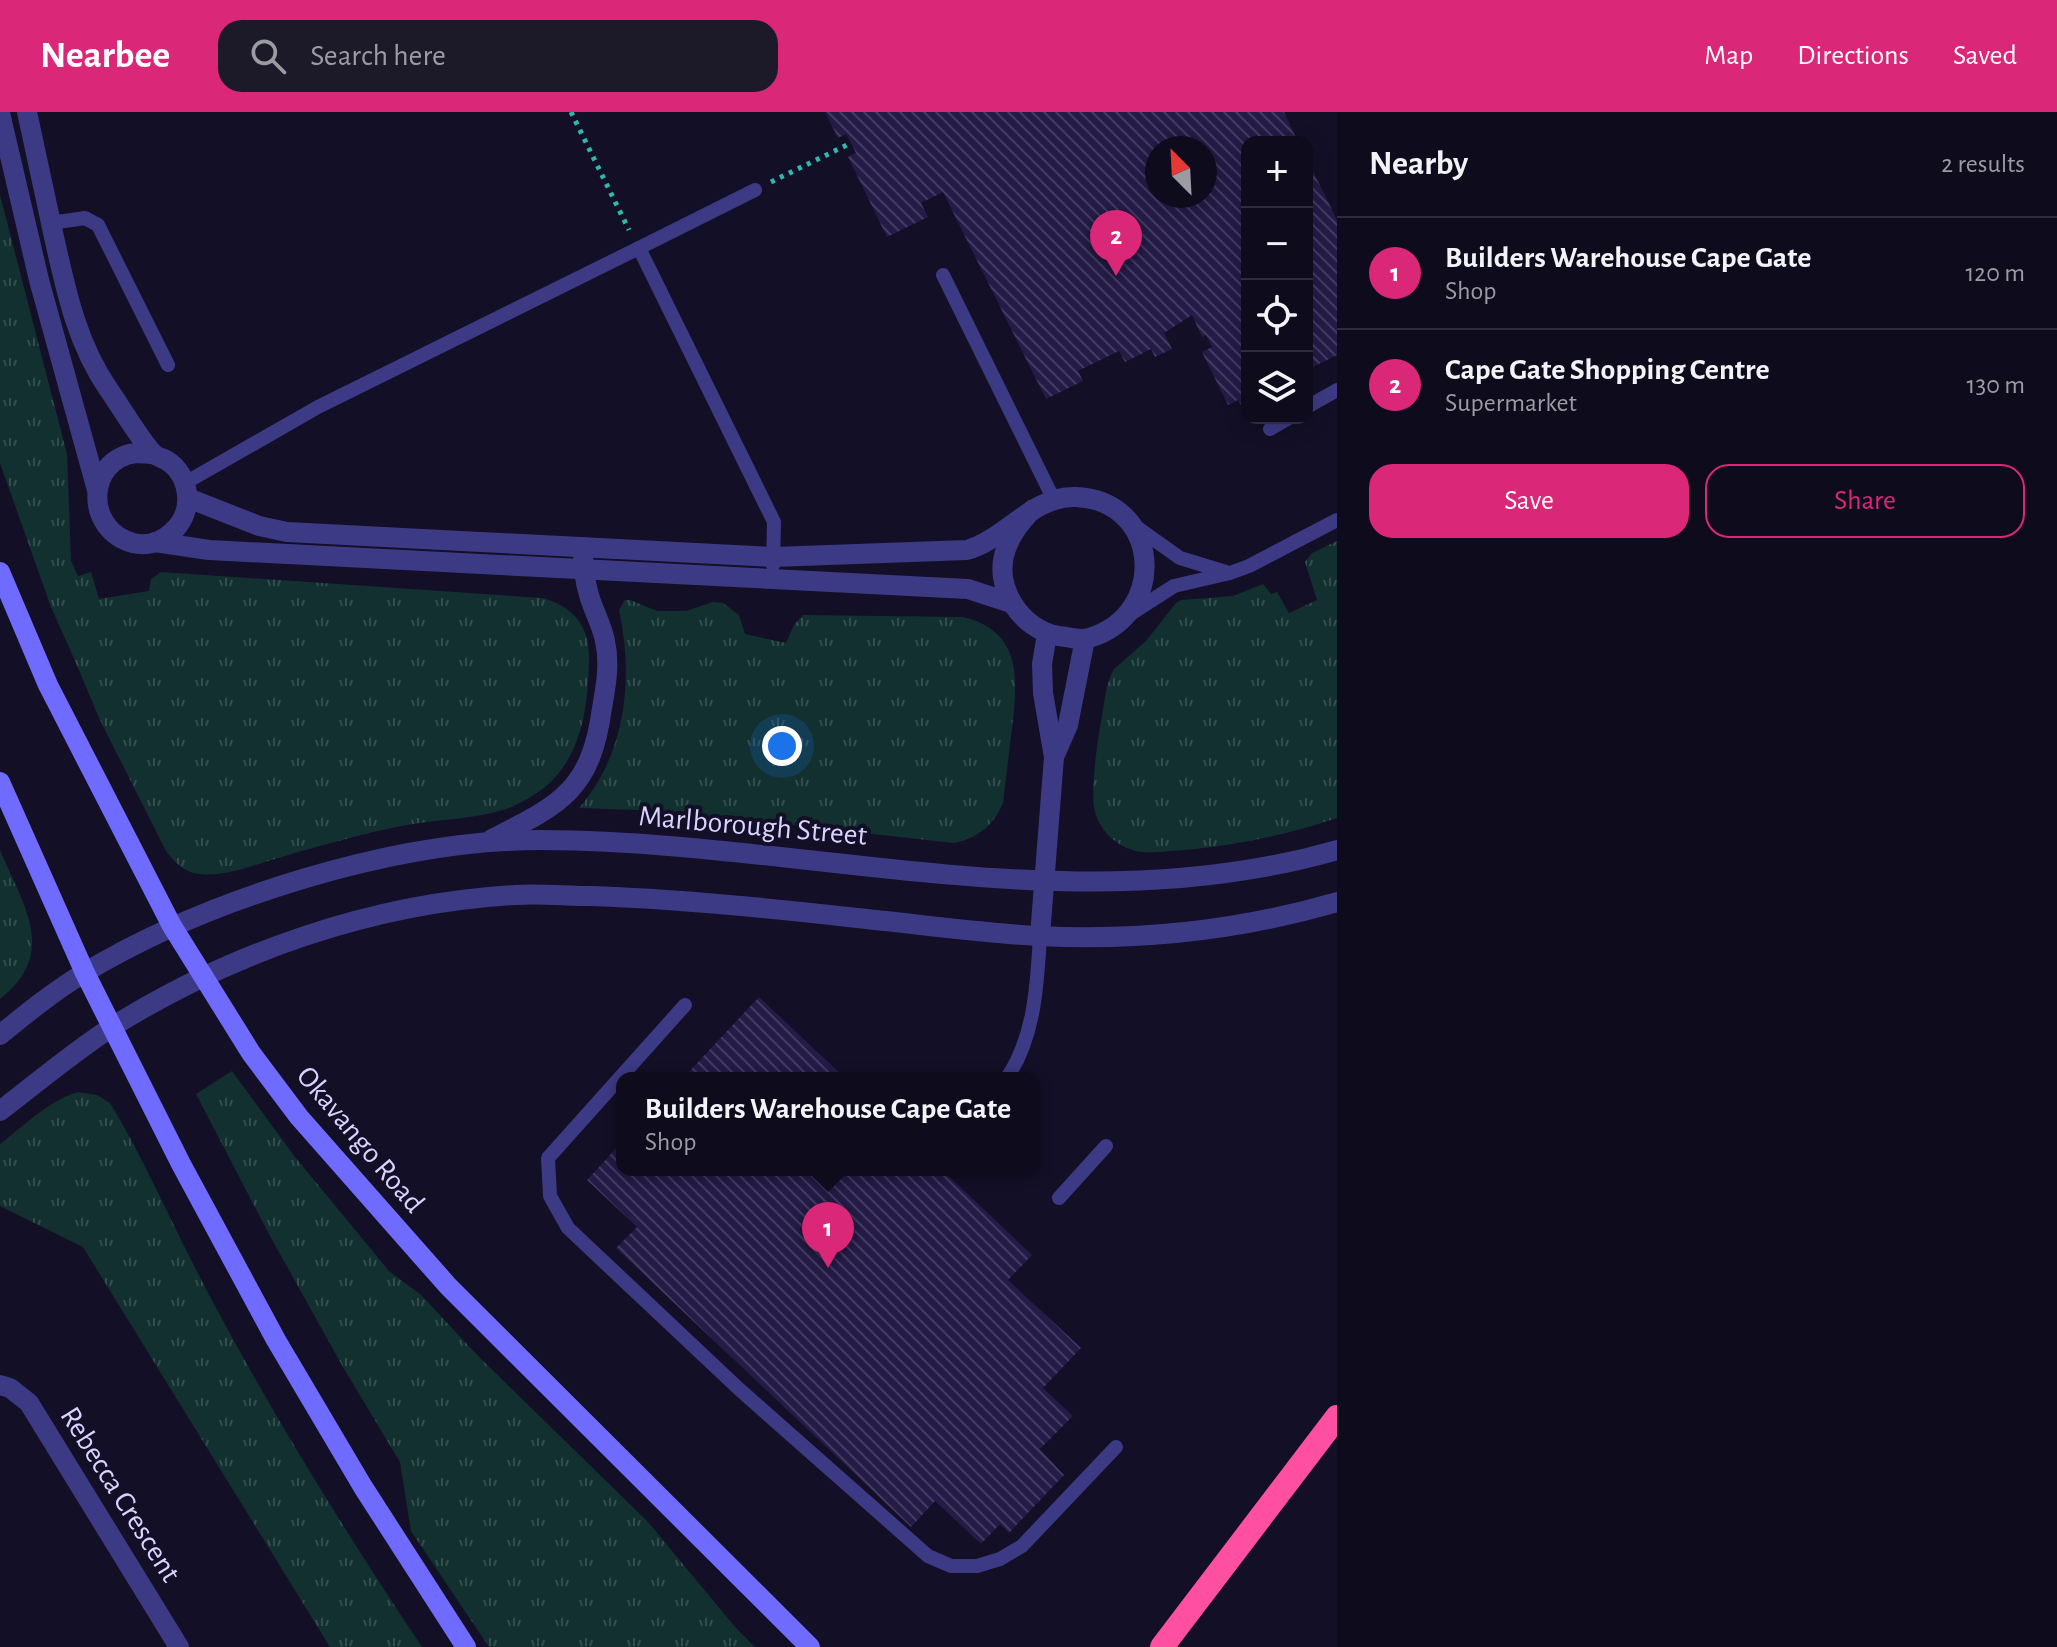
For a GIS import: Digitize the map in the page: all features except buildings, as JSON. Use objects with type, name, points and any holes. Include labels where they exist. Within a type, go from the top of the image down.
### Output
[{"type":"highway","points":[[1162,1647],[1337,1417]]},
{"type":"main road","name":"Okavango Road","points":[[0,572],[48,685],[172,926],[251,1053],[299,1117],[448,1286],[810,1647]]},
{"type":"main road","points":[[1,787],[85,973],[181,1164],[276,1340],[363,1487],[466,1647]]},
{"type":"street","points":[[27,112],[65,287],[82,343],[105,384],[154,454]]},
{"type":"street","points":[[0,113],[39,280],[97,490],[97,508],[105,526],[119,538],[136,544],[155,542],[209,550],[968,589],[1011,603]]},
{"type":"street","points":[[97,490],[104,473],[118,460],[135,453],[154,454],[167,460],[178,470],[186,490],[185,512],[179,526],[155,542]]},
{"type":"street","points":[[186,490],[259,526],[287,532],[773,557],[967,550],[986,544],[1033,509],[1054,500],[1074,496],[1094,499],[1113,508],[1129,521],[1140,539],[1145,559],[1145,580],[1138,600],[1126,617],[1110,630],[1085,639],[1047,634],[1026,621],[1011,603],[1003,577],[1004,552],[1015,528],[1033,509]]},
{"type":"street","points":[[485,843],[544,812],[569,791],[586,767],[597,743],[608,670],[605,641],[584,570],[583,547]]},
{"type":"street","points":[[1040,936],[1054,757],[1043,693],[1042,664],[1047,634]]},
{"type":"street","points":[[1054,757],[1068,725],[1085,639]]},
{"type":"street","name":"Marlborough Street","points":[[0,1035],[48,997],[85,973],[172,926],[294,882],[407,854],[485,843],[599,841],[1044,881],[1124,882],[1208,877],[1285,865],[1337,850]]},
{"type":"street","points":[[0,1111],[112,1027],[203,978],[261,951],[397,911],[516,895],[674,898],[1040,936],[1170,934],[1286,917],[1337,902]]},
{"type":"street","name":"Rebecca Crescent","points":[[0,1385],[10,1388],[29,1403],[179,1647]]},
{"type":"lane","points":[[186,490],[318,407],[755,190]]},
{"type":"lane","points":[[51,223],[85,218],[98,225],[168,365]]},
{"type":"lane","points":[[639,248],[774,522],[773,579]]},
{"type":"lane","points":[[943,275],[1054,500]]},
{"type":"lane","points":[[1313,404],[1337,390]]},
{"type":"lane","points":[[1270,429],[1279,424]]},
{"type":"lane","points":[[1126,617],[1178,584],[1230,573],[1279,552],[1337,520]]},
{"type":"lane","points":[[1129,521],[1180,558],[1230,573]]},
{"type":"lane","points":[[1010,1072],[1033,1014],[1040,936]]},
{"type":"lane","points":[[625,1072],[685,1005]]},
{"type":"lane","points":[[616,1082],[548,1158],[550,1196],[568,1228],[739,1389],[928,1556],[951,1566],[977,1566],[1000,1559],[1022,1546],[1116,1447]]},
{"type":"lane","points":[[1059,1198],[1106,1146]]},
{"type":"path","points":[[571,112],[639,248]]},
{"type":"path","points":[[755,190],[851,143]]},
{"type":"green space","points":[[0,195],[67,454],[71,561],[78,576],[91,572],[99,599],[149,591],[151,579],[161,572],[542,598],[563,606],[578,619],[589,647],[585,711],[568,760],[545,787],[518,804],[497,812],[371,833],[224,873],[195,873],[173,859],[166,851],[100,720],[51,607],[0,463]]},
{"type":"green space","points":[[1337,541],[1337,818],[1254,840],[1212,847],[1142,852],[1126,848],[1113,839],[1099,821],[1093,795],[1107,686],[1113,670],[1146,641],[1181,600],[1233,596],[1263,584],[1271,594],[1277,592],[1289,613],[1317,600],[1305,562],[1312,553]]},
{"type":"green space","points":[[625,600],[657,611],[686,611],[713,602],[723,603],[739,615],[745,634],[786,643],[794,625],[803,615],[963,617],[982,624],[996,633],[1006,645],[1015,675],[1012,728],[1003,803],[999,811],[984,829],[971,838],[954,843],[664,811],[579,808],[607,764],[622,714],[626,662],[619,610]]},
{"type":"green space","points":[[0,850],[26,909],[32,946],[28,964],[18,982],[0,999]]},
{"type":"green space","points":[[232,1071],[295,1157],[389,1271],[421,1295],[480,1358],[648,1522],[755,1647],[489,1647],[411,1531],[400,1462],[270,1236],[196,1094]]},
{"type":"green space","points":[[78,1092],[97,1095],[110,1103],[255,1379],[336,1514],[422,1647],[330,1647],[83,1247],[0,1206],[0,1144],[46,1108]]},
{"type":"place","name":"Cape Gate Shopping Centre","points":[[1116,276]]},
{"type":"place","name":"Builders Warehouse Cape Gate","points":[[828,1268]]}]
